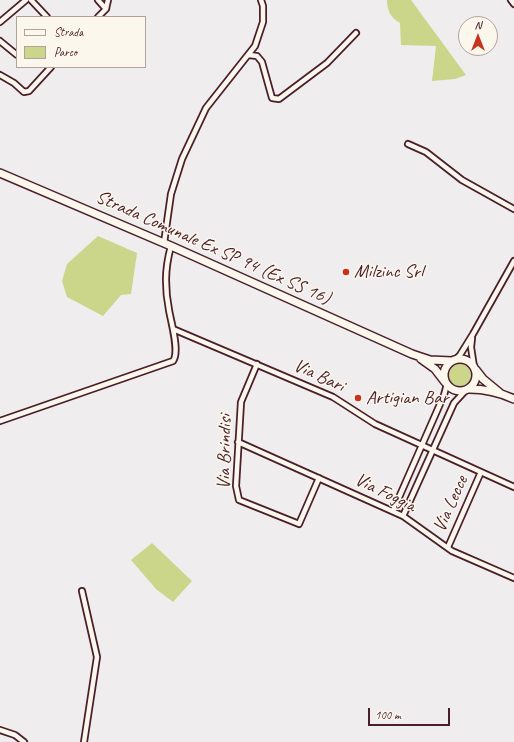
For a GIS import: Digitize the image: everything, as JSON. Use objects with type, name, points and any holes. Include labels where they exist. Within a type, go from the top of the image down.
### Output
[{"type":"main road","name":"Strada Comunale Ex SP 94 (Ex SS 16)","points":[[0,173],[168,245],[412,354],[430,360],[454,361]]},
{"type":"main road","name":"Strada Comunale Ex SP 94 (Ex SS 16)","points":[[412,354],[434,369],[446,383]]},
{"type":"main road","points":[[500,393],[483,379],[475,368],[466,360],[454,361],[446,368],[444,373],[446,383],[455,390],[479,389],[500,393],[514,399]]},
{"type":"main road","points":[[467,390],[475,382],[475,368]]},
{"type":"street","points":[[0,22],[26,0]]},
{"type":"street","points":[[31,0],[47,16]]},
{"type":"street","points":[[98,0],[106,9]]},
{"type":"street","points":[[99,16],[106,9],[108,0]]},
{"type":"street","points":[[0,421],[173,361],[175,359],[173,329],[169,311],[166,280],[171,194],[182,159],[206,108],[255,46],[262,22],[263,6],[261,0]]},
{"type":"street","points":[[511,0],[514,4]]},
{"type":"street","points":[[249,55],[257,56],[262,62],[272,98],[279,99],[327,63],[356,33]]},
{"type":"street","points":[[0,41],[16,54]]},
{"type":"street","points":[[0,75],[14,83],[24,92],[29,91],[51,68]]},
{"type":"street","points":[[408,144],[426,152],[462,180],[514,209]]},
{"type":"street","points":[[454,361],[460,355],[473,334],[514,261]]},
{"type":"street","name":"Via Bari","points":[[173,329],[333,397],[375,424],[514,487]]},
{"type":"street","points":[[473,334],[471,347],[475,368]]},
{"type":"street","name":"Via Brindisi","points":[[257,364],[241,402],[236,486],[239,500],[299,524],[319,478]]},
{"type":"street","points":[[393,511],[444,394],[446,383]]},
{"type":"street","points":[[403,516],[454,403],[467,390]]},
{"type":"street","name":"Via Foggia","points":[[238,442],[393,511],[403,516],[448,548],[514,578]]},
{"type":"street","name":"Via Lecce","points":[[448,548],[481,472]]},
{"type":"street","points":[[82,591],[98,657],[84,742]]},
{"type":"street","points":[[0,730],[15,735],[24,742]]},
{"type":"green space","points":[[387,0],[411,0],[466,75],[455,79],[432,81],[436,46],[401,45],[400,23],[390,14]]},
{"type":"green space","points":[[98,236],[137,253],[131,294],[121,295],[103,316],[67,297],[62,281],[67,264]]},
{"type":"green space","points":[[460,364],[468,367],[471,375],[468,383],[460,386],[452,383],[449,375],[452,367]]},
{"type":"green space","points":[[152,543],[192,581],[173,602],[156,589],[131,560]]},
{"type":"place","name":"Milzinc Srl","points":[[346,272]]},
{"type":"place","name":"Artigian Bar","points":[[358,398]]}]
